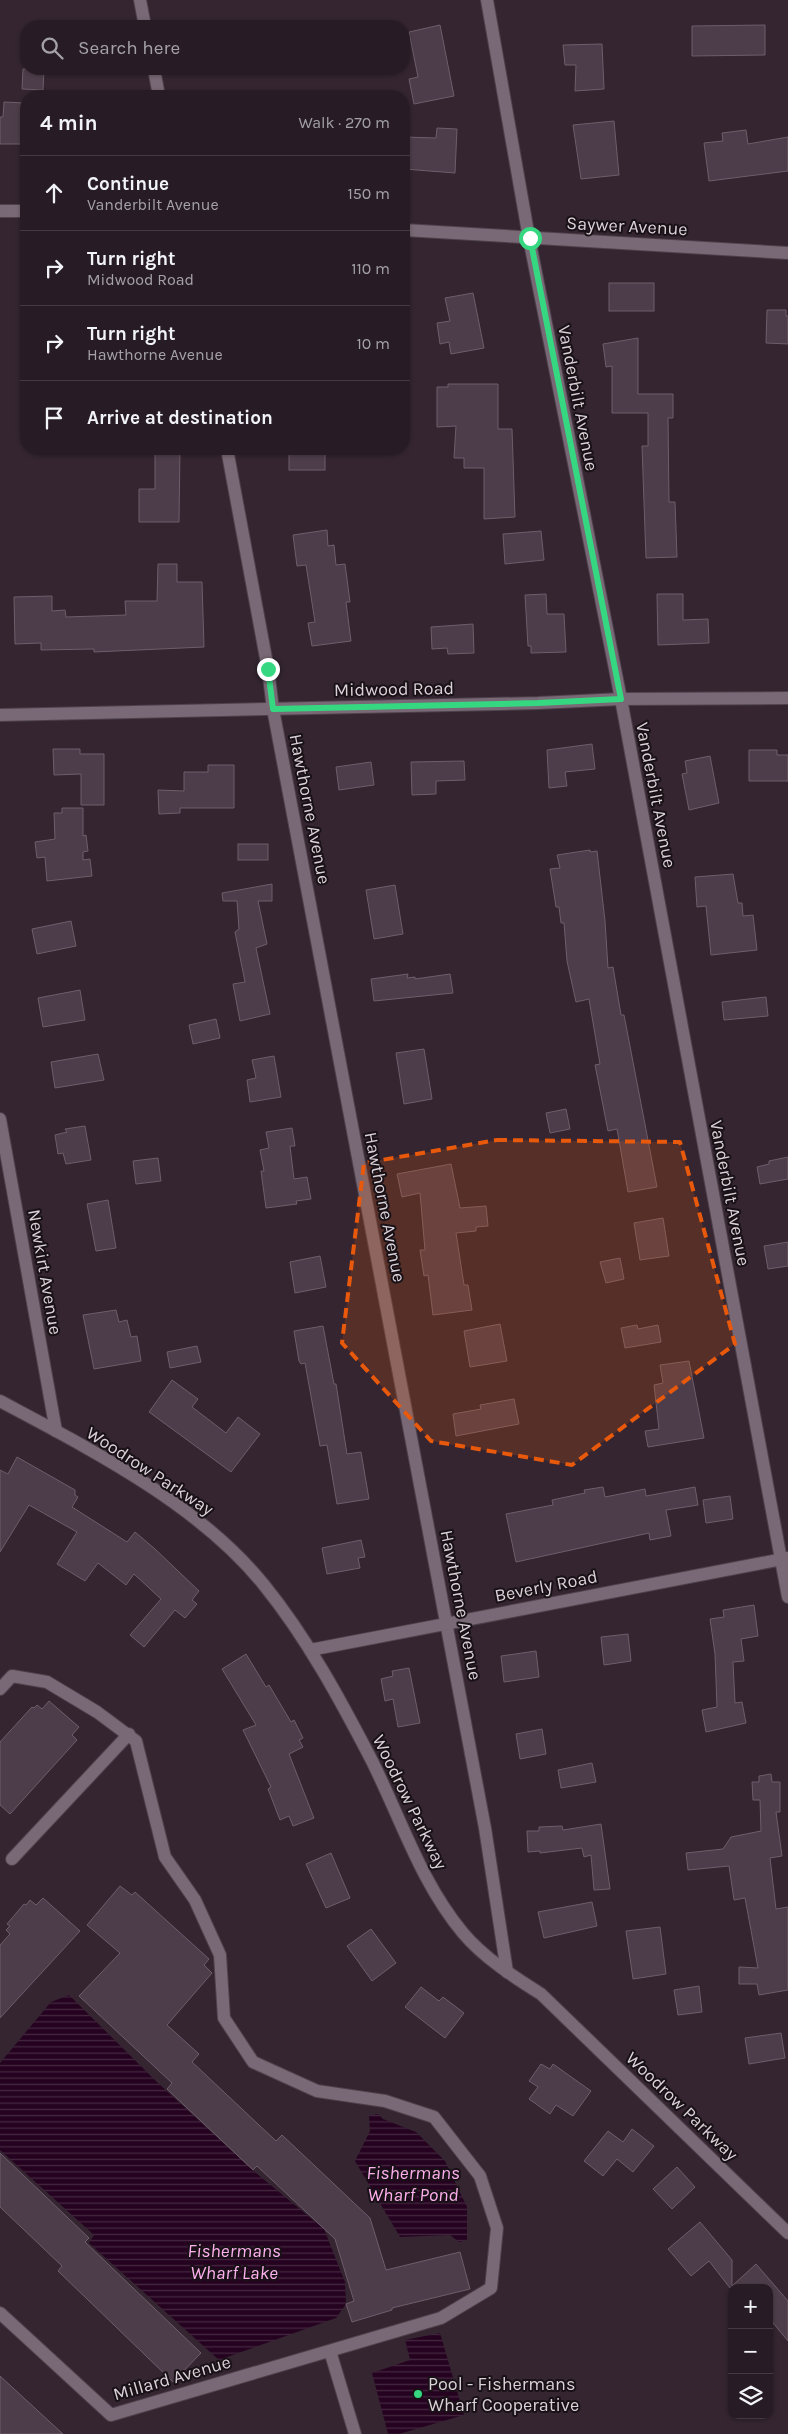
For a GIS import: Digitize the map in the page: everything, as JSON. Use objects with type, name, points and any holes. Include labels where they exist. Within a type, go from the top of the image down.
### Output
[{"type":"street","points":[[140,0],[144,20]]},
{"type":"street","name":"Vanderbilt Avenue","points":[[487,0],[530,238],[621,699],[784,1559],[788,1598]]},
{"type":"street","points":[[155,75],[158,90]]},
{"type":"street","points":[[0,210],[20,211]]},
{"type":"street","name":"Saywer Avenue","points":[[410,230],[788,253]]},
{"type":"street","name":"Hawthorne Avenue","points":[[228,455],[268,669],[273,709],[485,1828],[507,1972]]},
{"type":"street","name":"Midwood Road","points":[[0,715],[538,703],[621,699],[788,698]]},
{"type":"street","name":"Newkirt Avenue","points":[[0,1119],[56,1431]]},
{"type":"street","name":"Woodrow Parkway","points":[[0,1401],[135,1477],[210,1530],[263,1584],[310,1650],[372,1762],[410,1847],[435,1891],[464,1934],[507,1972],[541,1994],[788,2233]]},
{"type":"street","name":"Beverly Road","points":[[310,1650],[446,1622],[784,1559]]},
{"type":"street","points":[[0,1689],[12,1676],[47,1682],[129,1734],[12,1860]]},
{"type":"street","name":"Millard Avenue","points":[[0,2313],[112,2415],[441,2318],[491,2288],[497,2228],[486,2193],[480,2176],[434,2117],[385,2101],[317,2091],[253,2062],[224,2018],[220,1955],[195,1900],[165,1857],[136,1741],[129,1734]]},
{"type":"street","points":[[330,2351],[355,2434]]},
{"type":"highlighted area","points":[[497,1140],[680,1142],[735,1344],[572,1465],[431,1441],[342,1343],[364,1163]]},
{"type":"water","name":"Fishermans Wharf Lake","points":[[69,1995],[158,2083],[256,2173],[324,2229],[345,2282],[346,2304],[336,2318],[219,2360],[89,2243],[94,2235],[0,2150],[0,2063],[51,2002]]},
{"type":"water","name":"Fishermans Wharf Pond","points":[[378,2114],[383,2119],[416,2132],[445,2161],[467,2207],[467,2240],[459,2242],[450,2235],[400,2237],[355,2161],[370,2131],[369,2116]]},
{"type":"water","name":"Pool - Fishermans Wharf Cooperative","points":[[440,2333],[464,2415],[399,2434],[388,2434],[372,2373],[410,2360],[405,2340]]},
{"type":"building","points":[[440,25],[454,96],[414,104],[409,79],[418,77],[410,32]]},
{"type":"building","points":[[765,25],[765,55],[692,56],[692,26]]},
{"type":"building","points":[[602,44],[604,89],[575,91],[576,65],[565,65],[563,45]]},
{"type":"building","points":[[23,75],[44,75],[43,90],[22,89]]},
{"type":"building","points":[[4,102],[20,103],[20,144],[0,144],[0,117],[3,117]]},
{"type":"building","points":[[614,121],[619,175],[581,179],[573,125]]},
{"type":"building","points":[[437,128],[457,129],[455,173],[410,169],[410,137],[436,138]]},
{"type":"building","points":[[746,130],[748,144],[788,137],[788,171],[709,181],[704,143],[723,141],[722,133]]},
{"type":"building","points":[[609,283],[654,283],[654,311],[609,311]]},
{"type":"building","points":[[473,293],[484,348],[451,354],[449,342],[440,344],[437,323],[450,321],[445,298]]},
{"type":"building","points":[[767,310],[786,310],[786,316],[788,316],[788,344],[766,343]]},
{"type":"building","points":[[638,338],[638,394],[673,394],[673,418],[668,418],[669,502],[675,502],[677,557],[646,558],[642,446],[648,446],[648,413],[612,413],[612,366],[606,367],[603,344]]},
{"type":"building","points":[[448,384],[498,384],[498,429],[512,429],[515,517],[484,519],[484,468],[464,468],[464,458],[454,458],[456,426],[437,427],[437,387],[448,387]]},
{"type":"building","points":[[155,455],[180,455],[179,522],[139,522],[139,489],[155,489]]},
{"type":"building","points":[[289,455],[325,455],[325,470],[289,470]]},
{"type":"building","points":[[327,530],[328,546],[334,545],[336,565],[345,564],[350,602],[346,602],[351,641],[312,646],[308,623],[315,622],[306,565],[297,566],[293,535]]},
{"type":"building","points":[[541,531],[544,560],[505,564],[503,534]]},
{"type":"building","points":[[158,564],[177,564],[177,582],[202,582],[204,647],[94,652],[94,649],[41,650],[41,643],[15,644],[14,597],[52,596],[52,611],[65,610],[66,617],[126,615],[125,601],[157,601]]},
{"type":"building","points":[[546,594],[547,614],[564,614],[566,652],[531,653],[531,646],[528,646],[525,595]]},
{"type":"building","points":[[657,594],[683,594],[683,620],[708,619],[709,643],[658,645]]},
{"type":"building","points":[[473,624],[474,653],[448,654],[447,648],[432,649],[431,627]]},
{"type":"building","points":[[592,744],[595,769],[565,772],[567,786],[549,788],[547,750]]},
{"type":"building","points":[[53,749],[80,749],[80,754],[104,754],[104,805],[81,805],[81,774],[54,775]]},
{"type":"building","points":[[749,750],[777,750],[777,755],[788,755],[788,781],[749,781]]},
{"type":"building","points":[[710,756],[719,803],[689,810],[682,774],[687,773],[685,761]]},
{"type":"building","points":[[464,761],[465,780],[436,781],[436,794],[412,795],[411,762]]},
{"type":"building","points":[[371,762],[374,785],[339,790],[336,767]]},
{"type":"building","points":[[208,765],[234,765],[234,808],[180,808],[180,813],[159,814],[158,790],[184,791],[184,772],[208,772]]},
{"type":"building","points":[[62,808],[83,808],[83,836],[86,835],[88,851],[83,852],[83,860],[90,859],[92,876],[47,881],[45,857],[37,858],[35,842],[55,839],[54,813],[62,813]]},
{"type":"building","points":[[238,844],[268,844],[268,860],[238,860]]},
{"type":"building","points":[[590,850],[590,852],[597,851],[608,968],[613,967],[621,1015],[624,1015],[657,1187],[628,1192],[617,1129],[608,1131],[595,1065],[600,1064],[589,999],[576,1002],[567,961],[564,923],[561,923],[559,907],[556,907],[550,869],[560,868],[557,855]]},
{"type":"building","points":[[733,874],[738,903],[742,903],[743,916],[753,915],[757,950],[711,955],[706,906],[697,907],[695,877]]},
{"type":"building","points":[[272,884],[272,901],[258,901],[267,944],[256,948],[270,1014],[240,1021],[233,984],[245,982],[235,932],[239,929],[237,901],[223,901],[222,893]]},
{"type":"building","points":[[395,885],[403,934],[374,939],[366,890]]},
{"type":"building","points":[[71,921],[76,946],[37,954],[32,929]]},
{"type":"building","points":[[408,974],[407,978],[415,977],[415,979],[450,974],[453,993],[374,1001],[371,979]]},
{"type":"building","points":[[80,990],[85,1020],[43,1027],[38,998]]},
{"type":"building","points":[[766,997],[768,1016],[724,1020],[722,1002]]},
{"type":"building","points":[[216,1019],[220,1038],[193,1044],[189,1025]]},
{"type":"building","points":[[424,1049],[432,1099],[404,1104],[396,1053]]},
{"type":"building","points":[[98,1054],[104,1080],[55,1088],[51,1062]]},
{"type":"building","points":[[274,1056],[281,1097],[250,1102],[247,1080],[256,1078],[252,1060]]},
{"type":"building","points":[[566,1109],[570,1129],[550,1133],[546,1113]]},
{"type":"building","points":[[85,1126],[91,1160],[66,1164],[63,1153],[58,1154],[55,1135],[67,1132],[65,1129]]},
{"type":"building","points":[[292,1128],[295,1146],[290,1146],[294,1179],[307,1177],[311,1199],[296,1201],[297,1204],[266,1208],[261,1171],[264,1171],[260,1150],[269,1148],[266,1132]]},
{"type":"building","points":[[788,1157],[788,1179],[760,1184],[757,1167],[769,1164],[769,1161]]},
{"type":"building","points":[[158,1158],[161,1181],[136,1184],[133,1161]]},
{"type":"building","points":[[451,1164],[460,1208],[486,1206],[488,1226],[476,1227],[476,1231],[456,1233],[464,1285],[468,1285],[472,1310],[433,1315],[428,1275],[424,1276],[420,1250],[425,1250],[420,1193],[402,1197],[397,1174]]},
{"type":"building","points":[[108,1200],[116,1248],[96,1251],[87,1204]]},
{"type":"building","points":[[663,1218],[669,1256],[640,1260],[634,1223]]},
{"type":"building","points":[[788,1242],[788,1266],[768,1269],[764,1246]]},
{"type":"building","points":[[320,1256],[326,1287],[295,1293],[290,1262]]},
{"type":"building","points":[[620,1258],[624,1279],[606,1283],[600,1262]]},
{"type":"building","points":[[116,1310],[119,1322],[127,1320],[131,1337],[137,1336],[141,1361],[94,1369],[83,1315]]},
{"type":"building","points":[[500,1324],[507,1361],[470,1367],[464,1331]]},
{"type":"building","points":[[637,1325],[638,1329],[658,1325],[661,1342],[625,1348],[621,1328]]},
{"type":"building","points":[[323,1326],[334,1384],[336,1384],[347,1454],[361,1452],[369,1499],[337,1504],[327,1445],[320,1446],[305,1363],[301,1364],[299,1361],[294,1331]]},
{"type":"building","points":[[197,1346],[201,1362],[170,1368],[167,1352]]},
{"type":"building","points":[[689,1361],[704,1438],[648,1447],[645,1431],[659,1429],[654,1385],[663,1383],[660,1365]]},
{"type":"building","points":[[172,1380],[198,1399],[192,1407],[226,1433],[238,1417],[260,1434],[231,1472],[149,1412]]},
{"type":"building","points":[[514,1399],[519,1424],[456,1436],[453,1414],[481,1409],[480,1405]]},
{"type":"building","points":[[17,1457],[75,1490],[75,1495],[78,1497],[72,1507],[127,1542],[135,1532],[199,1591],[192,1600],[197,1604],[185,1618],[175,1610],[144,1647],[130,1635],[161,1599],[134,1574],[126,1585],[98,1563],[85,1581],[57,1564],[77,1532],[29,1505],[0,1552],[0,1470],[8,1474]]},
{"type":"building","points":[[603,1487],[605,1497],[645,1489],[646,1496],[695,1487],[698,1505],[666,1510],[671,1536],[650,1540],[649,1533],[516,1562],[506,1514],[553,1505],[552,1500],[585,1493],[584,1490]]},
{"type":"building","points":[[730,1496],[733,1519],[706,1523],[703,1500]]},
{"type":"building","points":[[361,1540],[365,1557],[358,1558],[360,1568],[327,1574],[322,1548]]},
{"type":"building","points":[[754,1605],[758,1636],[741,1639],[744,1661],[733,1662],[735,1703],[742,1702],[746,1723],[706,1732],[702,1710],[717,1707],[715,1654],[710,1619],[724,1617],[723,1610]]},
{"type":"building","points":[[628,1634],[631,1661],[604,1665],[601,1637]]},
{"type":"building","points":[[536,1651],[539,1677],[504,1682],[501,1656]]},
{"type":"building","points":[[246,1654],[266,1687],[269,1685],[291,1722],[294,1720],[303,1738],[299,1740],[303,1747],[289,1754],[314,1818],[293,1826],[289,1816],[280,1820],[268,1789],[271,1787],[243,1730],[256,1725],[222,1669]]},
{"type":"building","points":[[409,1668],[420,1723],[398,1727],[393,1699],[385,1701],[381,1679],[393,1676],[392,1671]]},
{"type":"building","points":[[49,1701],[79,1727],[72,1735],[77,1740],[10,1814],[0,1805],[0,1742],[32,1707],[34,1708],[37,1705],[42,1709]]},
{"type":"building","points":[[542,1729],[546,1754],[520,1759],[516,1734]]},
{"type":"building","points":[[592,1763],[596,1782],[561,1788],[558,1770]]},
{"type":"building","points":[[771,1774],[772,1782],[780,1782],[780,1812],[776,1812],[782,1856],[770,1858],[776,1909],[788,1907],[788,1990],[759,1995],[757,1984],[739,1984],[739,1967],[758,1968],[745,1898],[734,1900],[729,1866],[688,1870],[686,1853],[723,1849],[731,1837],[761,1831],[760,1800],[753,1800],[752,1782],[759,1782],[759,1776]]},
{"type":"building","points":[[601,1824],[610,1889],[594,1890],[591,1855],[584,1857],[582,1848],[540,1853],[540,1851],[528,1852],[527,1831],[539,1831],[539,1827],[562,1826],[563,1830]]},
{"type":"building","points":[[331,1853],[350,1898],[326,1908],[306,1864]]},
{"type":"building","points":[[120,1886],[132,1895],[135,1892],[209,1959],[204,1965],[212,1973],[167,2025],[199,2054],[192,2062],[276,2141],[282,2135],[370,2218],[386,2270],[460,2252],[470,2289],[392,2308],[392,2310],[352,2322],[346,2304],[354,2301],[335,2239],[257,2166],[253,2170],[167,2089],[172,2083],[79,1996],[120,1953],[87,1925]]},
{"type":"building","points":[[43,1898],[80,1931],[0,2018],[0,1945],[10,1934],[6,1930],[10,1926],[7,1924],[24,1904],[26,1905],[30,1900],[36,1905]]},
{"type":"building","points":[[592,1902],[597,1926],[544,1938],[538,1912]]},
{"type":"building","points":[[660,1927],[666,1974],[633,1979],[626,1931]]},
{"type":"building","points":[[371,1929],[396,1963],[372,1981],[347,1946]]},
{"type":"building","points":[[699,1986],[702,2012],[678,2015],[674,1990]]},
{"type":"building","points":[[421,1987],[439,2001],[443,1997],[464,2013],[445,2038],[405,2007]]},
{"type":"building","points":[[781,2033],[785,2058],[749,2064],[745,2038]]},
{"type":"building","points":[[541,2064],[550,2069],[553,2064],[591,2091],[573,2116],[556,2105],[550,2114],[529,2099],[538,2087],[529,2081]]},
{"type":"building","points":[[632,2129],[654,2146],[633,2172],[617,2159],[603,2176],[584,2161],[608,2131],[623,2142]]},
{"type":"building","points":[[0,2153],[89,2238],[85,2242],[201,2353],[173,2382],[58,2271],[62,2266],[0,2207]]},
{"type":"building","points":[[677,2167],[695,2187],[672,2209],[653,2189]]},
{"type":"building","points":[[700,2222],[732,2260],[732,2284],[728,2285],[709,2261],[691,2276],[668,2249]]},
{"type":"building","points":[[756,2264],[788,2301],[788,2341],[773,2323],[773,2284],[734,2284]]},
{"type":"building","points":[[0,2376],[63,2434],[0,2434]]},
{"type":"place","name":"Pool - Fishermans Wharf Cooperative","points":[[418,2394]]},
{"type":"route","points":[[268,669],[273,709],[538,703],[621,699],[610,652],[530,238]]}]
